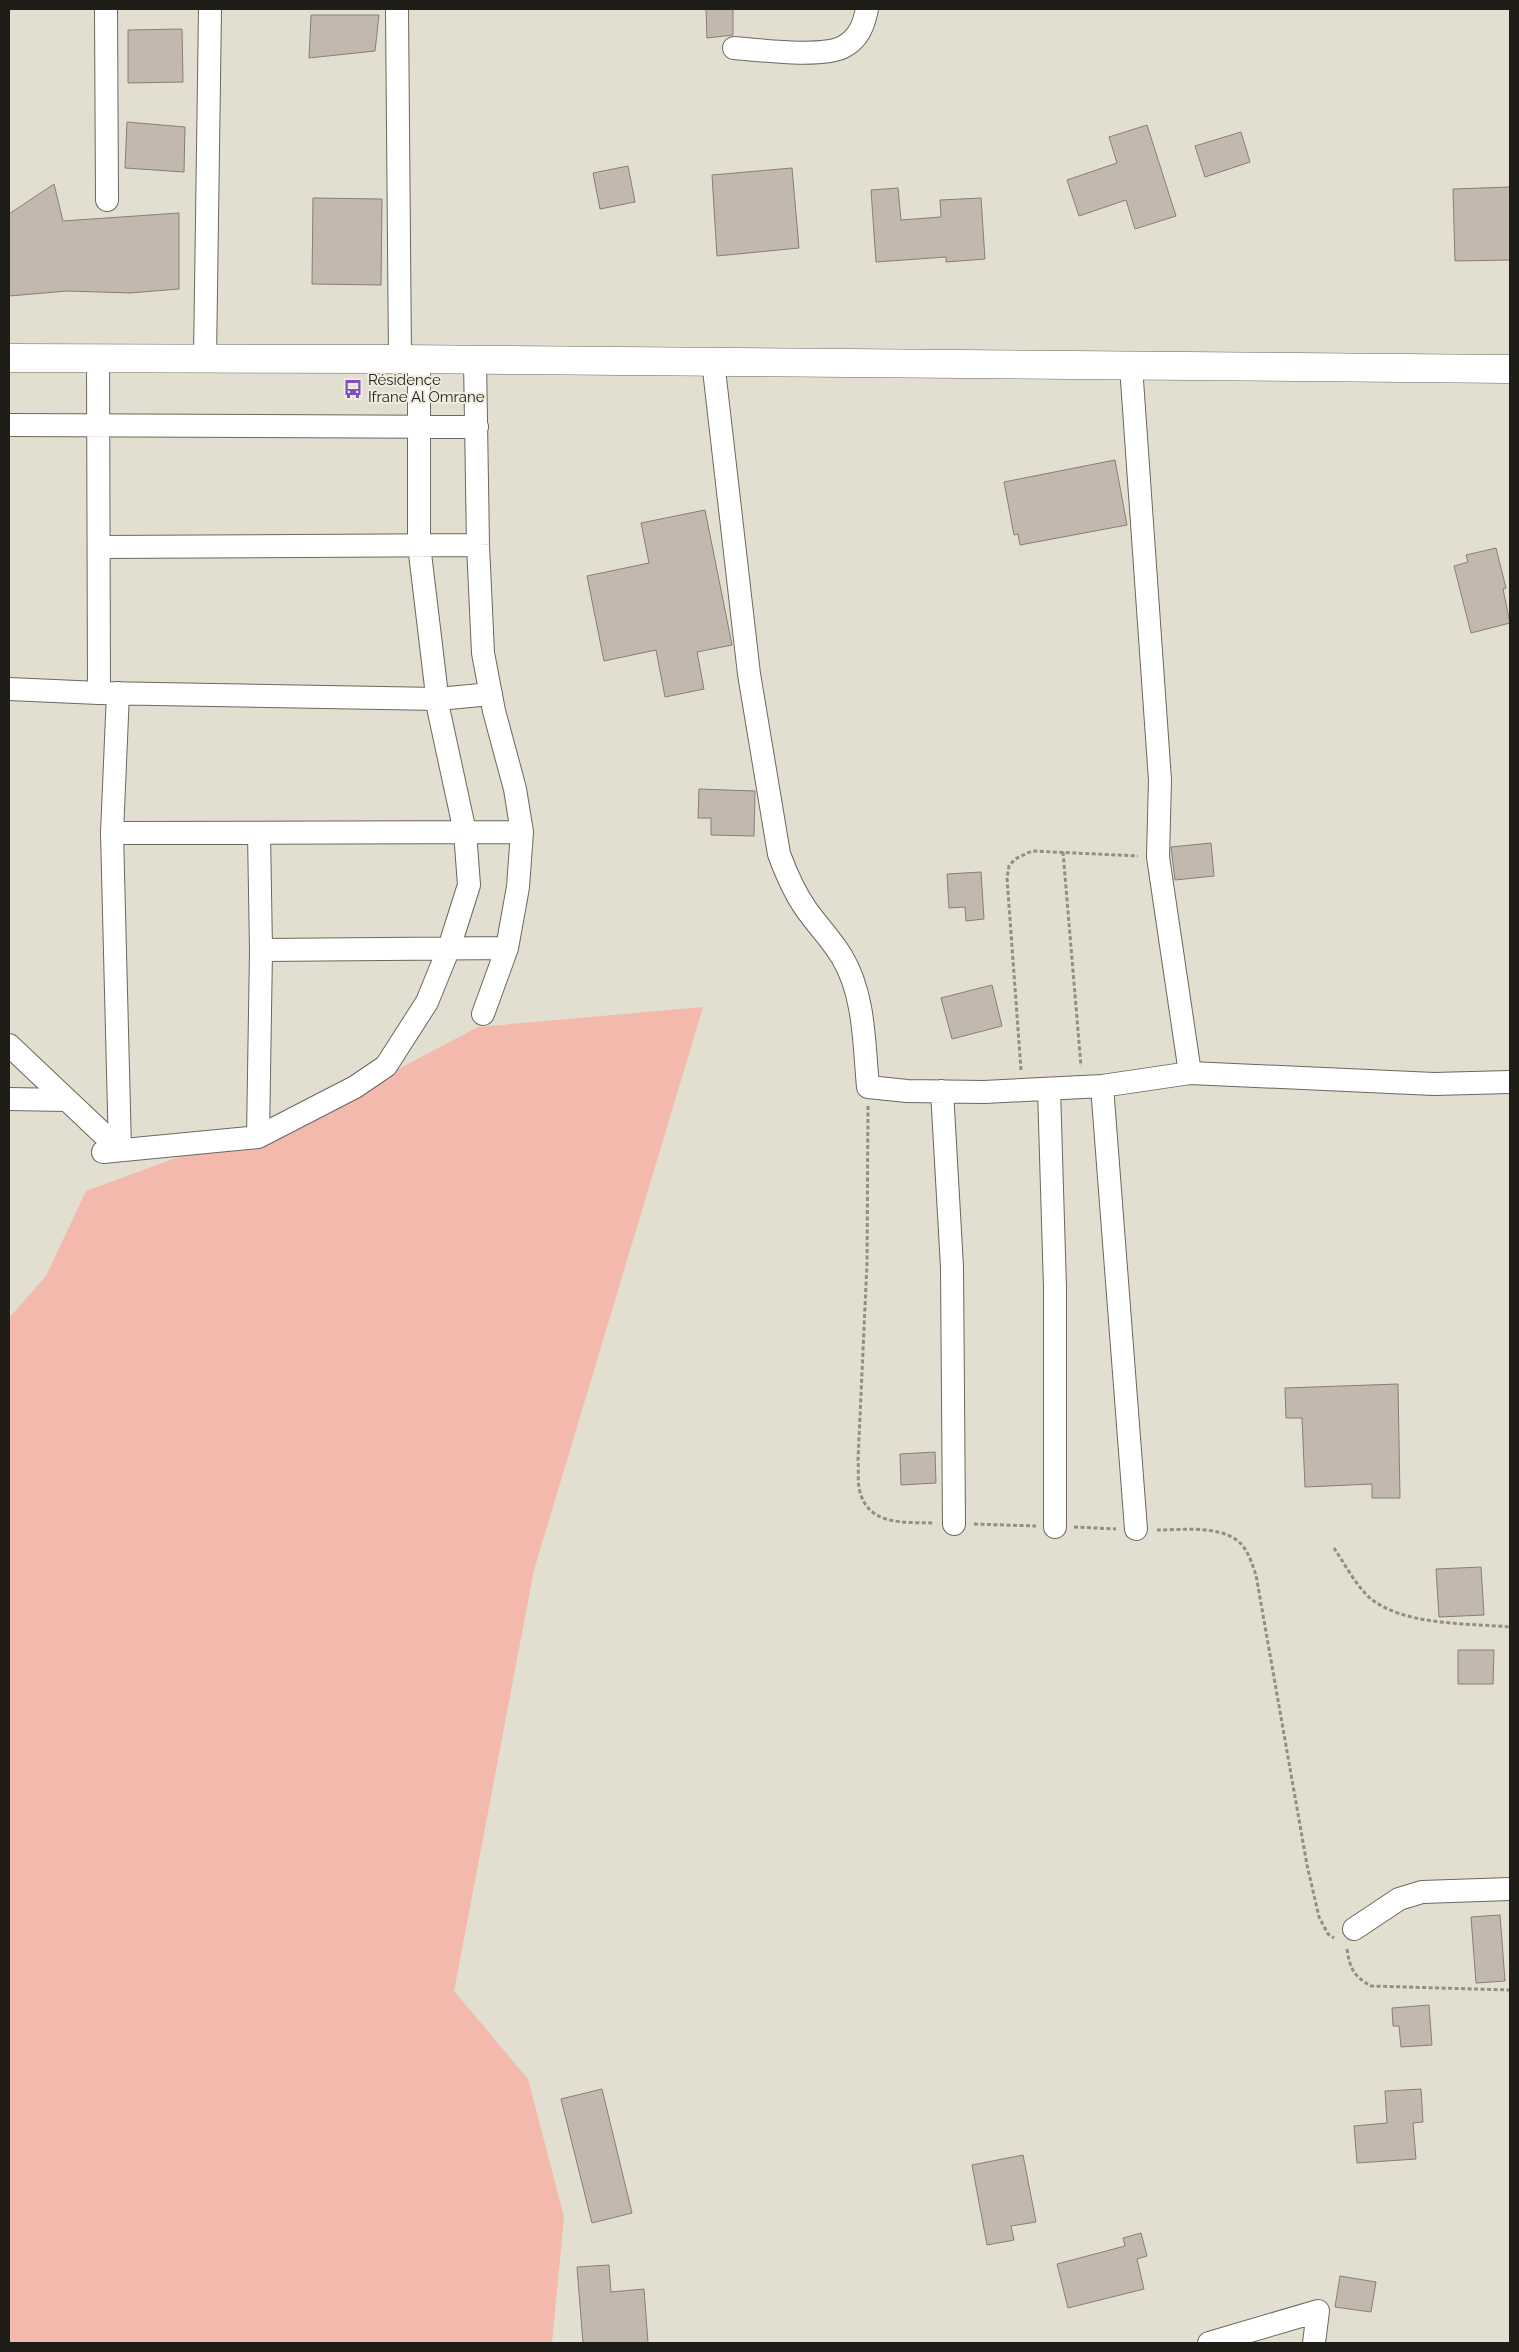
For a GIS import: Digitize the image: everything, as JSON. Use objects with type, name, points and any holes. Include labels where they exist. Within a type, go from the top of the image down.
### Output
[{"type":"highway","points":[[9,358],[713,361],[1510,369]]},
{"type":"street","points":[[106,9],[107,200]]},
{"type":"street","points":[[205,359],[210,9]]},
{"type":"street","points":[[111,1151],[258,1137],[355,1087],[386,1066],[427,1002],[449,948],[469,885],[465,832],[438,699],[419,545],[418,426],[409,359],[397,9]]},
{"type":"street","points":[[734,48],[821,52],[843,48],[856,37],[864,25],[867,9]]},
{"type":"street","points":[[98,358],[98,547],[109,693],[112,833],[111,1151]]},
{"type":"street","points":[[475,360],[478,545],[484,653],[491,694],[515,788],[522,832],[518,887],[507,948],[483,1014]]},
{"type":"street","points":[[713,361],[749,674],[779,854],[786,873],[804,907],[843,958],[852,978],[858,997],[868,1087],[942,1092],[1049,1089],[1093,1087],[1190,1073],[1434,1084],[1510,1082]]},
{"type":"street","points":[[1131,366],[1160,780],[1158,857],[1190,1073]]},
{"type":"street","points":[[9,424],[98,426],[477,426]]},
{"type":"street","points":[[98,547],[478,545]]},
{"type":"street","points":[[9,689],[109,693],[438,699],[491,694]]},
{"type":"street","points":[[112,833],[522,832]]},
{"type":"street","points":[[258,1137],[261,950],[259,833]]},
{"type":"street","points":[[261,950],[507,948]]},
{"type":"street","points":[[9,1044],[67,1100],[111,1151]]},
{"type":"street","points":[[1093,1087],[1136,1529]]},
{"type":"street","points":[[1049,1089],[1055,1288],[1055,1527]]},
{"type":"street","points":[[942,1092],[952,1267],[954,1524]]},
{"type":"street","points":[[9,1099],[67,1100]]},
{"type":"street","points":[[1354,1930],[1399,1900],[1422,1892],[1510,1889]]},
{"type":"street","points":[[1209,2343],[1318,2311],[1314,2343]]},
{"type":"path","points":[[1022,1090],[1007,878],[1009,866],[1016,859],[1032,850],[1158,857]]},
{"type":"path","points":[[1063,852],[1093,1087]]},
{"type":"path","points":[[1334,1548],[1368,1596],[1385,1608],[1405,1616],[1510,1627]]},
{"type":"path","points":[[1354,1930],[1347,1946],[1350,1966],[1361,1980],[1371,1986],[1510,1990]]},
{"type":"shaded area","points":[[703,1007],[534,1570],[454,1991],[528,2079],[564,2217],[552,2343],[9,2343],[9,1318],[46,1276],[86,1191],[353,1093],[478,1027]]},
{"type":"building","points":[[706,9],[733,9],[733,35],[707,38]]},
{"type":"building","points":[[311,15],[379,15],[375,51],[309,58]]},
{"type":"building","points":[[182,29],[183,82],[128,83],[128,30]]},
{"type":"building","points":[[127,122],[185,127],[184,172],[125,168]]},
{"type":"building","points":[[1147,125],[1176,216],[1135,229],[1126,200],[1079,216],[1067,180],[1117,163],[1109,137]]},
{"type":"building","points":[[1241,132],[1250,162],[1205,177],[1195,146]]},
{"type":"building","points":[[628,166],[635,202],[600,209],[593,173]]},
{"type":"building","points":[[792,168],[799,248],[717,256],[712,175]]},
{"type":"building","points":[[54,184],[63,221],[179,213],[179,289],[130,293],[67,291],[9,296],[9,214]]},
{"type":"building","points":[[1510,187],[1510,260],[1455,261],[1453,189]]},
{"type":"building","points":[[898,188],[901,220],[941,217],[940,200],[981,198],[985,259],[946,262],[946,257],[876,262],[871,190]]},
{"type":"building","points":[[313,198],[382,199],[381,285],[312,284]]},
{"type":"building","points":[[1115,460],[1127,525],[1020,545],[1018,534],[1014,535],[1004,482]]},
{"type":"building","points":[[705,510],[732,645],[697,652],[704,689],[665,697],[656,650],[604,661],[587,576],[649,563],[641,523]]},
{"type":"building","points":[[1496,548],[1506,588],[1503,589],[1510,623],[1471,633],[1454,566],[1468,562],[1466,555]]},
{"type":"building","points":[[699,789],[755,791],[754,836],[711,835],[711,818],[698,818]]},
{"type":"building","points":[[1211,843],[1214,876],[1175,880],[1171,847]]},
{"type":"building","points":[[981,872],[984,919],[966,921],[965,907],[949,908],[947,874]]},
{"type":"building","points":[[992,985],[1002,1026],[952,1039],[941,998]]},
{"type":"building","points":[[1398,1384],[1400,1498],[1372,1498],[1372,1484],[1305,1487],[1302,1418],[1286,1418],[1285,1388]]},
{"type":"building","points":[[935,1452],[936,1483],[901,1485],[900,1454]]},
{"type":"building","points":[[1481,1567],[1484,1615],[1439,1617],[1436,1569]]},
{"type":"building","points":[[1458,1650],[1494,1650],[1493,1684],[1458,1684]]},
{"type":"building","points":[[1500,1915],[1505,1981],[1476,1983],[1471,1917]]},
{"type":"building","points":[[1429,2005],[1432,2045],[1401,2047],[1399,2026],[1393,2026],[1392,2008]]},
{"type":"building","points":[[602,2089],[632,2213],[592,2223],[561,2099]]},
{"type":"building","points":[[1421,2089],[1423,2122],[1413,2123],[1416,2159],[1357,2163],[1354,2126],[1387,2123],[1385,2091]]},
{"type":"building","points":[[1023,2155],[1036,2222],[1011,2226],[1014,2240],[987,2245],[972,2165]]},
{"type":"building","points":[[1141,2233],[1147,2256],[1137,2259],[1144,2289],[1068,2308],[1057,2264],[1125,2246],[1123,2238]]},
{"type":"building","points":[[609,2265],[611,2292],[644,2289],[648,2343],[583,2343],[577,2267]]},
{"type":"building","points":[[1340,2276],[1376,2282],[1371,2312],[1335,2307]]},
{"type":"place","name":"Résidence Ifrane Al Omrane","points":[[353,389]]}]
